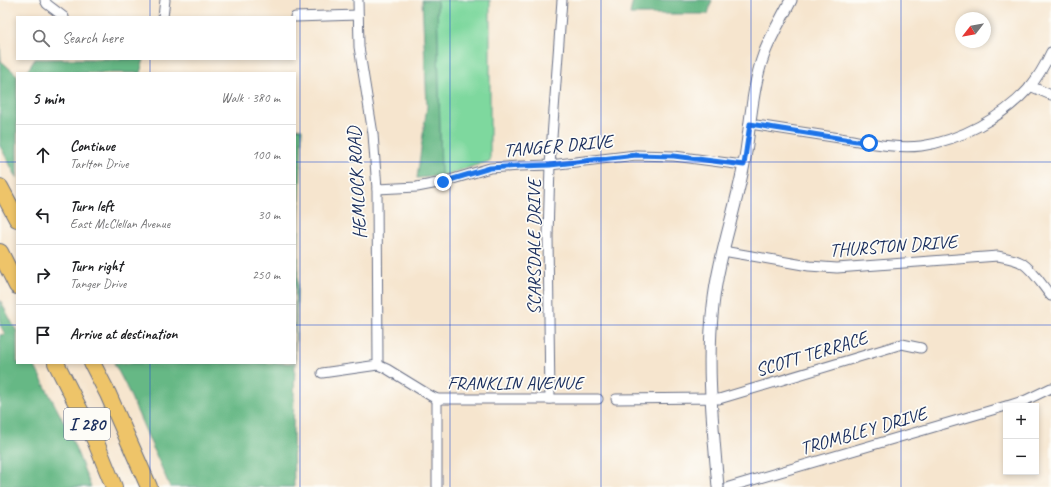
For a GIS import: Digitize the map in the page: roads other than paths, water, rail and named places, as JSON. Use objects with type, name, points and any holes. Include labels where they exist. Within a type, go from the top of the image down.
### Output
[{"type":"highway","points":[[0,187],[16,217]]},
{"type":"highway","points":[[0,252],[16,284]]},
{"type":"highway","name":"I 280","points":[[57,364],[95,440],[114,487]]},
{"type":"highway","name":"I 280","points":[[93,364],[108,394],[149,487]]},
{"type":"street","points":[[44,0],[63,16]]},
{"type":"street","points":[[163,16],[165,0]]},
{"type":"street","name":"HEMLOCK ROAD","points":[[358,0],[359,47],[373,134],[377,189],[378,365]]},
{"type":"street","name":"SCARSDALE DRIVE","points":[[550,399],[548,236],[550,165],[562,0]]},
{"type":"street","points":[[718,487],[710,398],[713,305],[723,251],[744,165],[756,84],[764,54],[791,0]]},
{"type":"street","points":[[296,18],[358,15]]},
{"type":"street","points":[[750,124],[869,143],[900,146],[921,146],[947,140],[990,120],[1006,108],[1030,86],[1042,69],[1051,52]]},
{"type":"street","points":[[1030,86],[1051,95]]},
{"type":"street","name":"TANGER DRIVE","points":[[377,189],[417,188],[490,168],[550,165],[636,155],[674,156],[744,165]]},
{"type":"street","name":"THURSTON DRIVE","points":[[723,251],[809,266],[837,268],[998,256],[1022,263],[1031,271],[1051,296]]},
{"type":"street","name":"SCOTT TERRACE","points":[[710,398],[720,399],[902,344],[921,348]]},
{"type":"street","points":[[322,373],[378,365]]},
{"type":"street","name":"FRANKLIN AVENUE","points":[[378,365],[437,398],[598,399]]},
{"type":"street","name":"TROMBLEY DRIVE","points":[[1016,403],[1051,388]]},
{"type":"street","points":[[437,398],[437,487]]},
{"type":"street","points":[[616,399],[710,398]]},
{"type":"street","name":"TROMBLEY DRIVE","points":[[728,487],[1003,407]]}]
